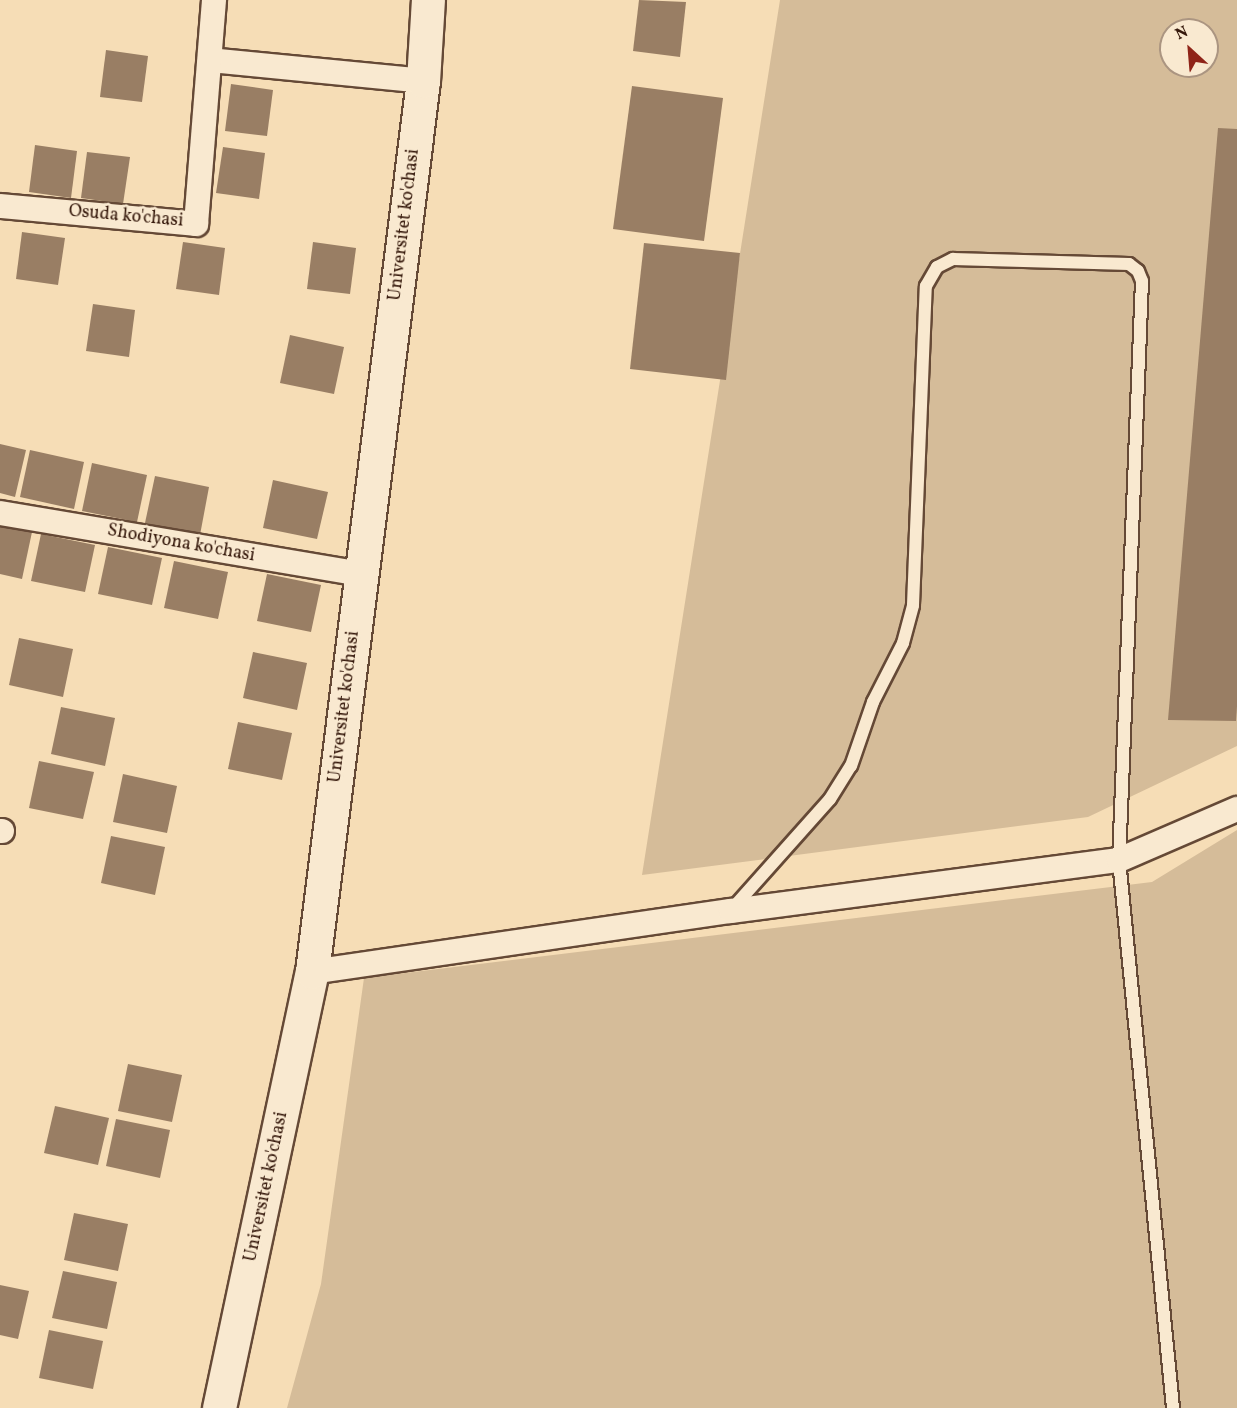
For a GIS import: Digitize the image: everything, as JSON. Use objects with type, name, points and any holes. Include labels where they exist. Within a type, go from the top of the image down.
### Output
[{"type":"main road","name":"Universitet ko'chasi","points":[[219,1408],[312,972],[423,81],[428,0]]},
{"type":"street","name":"Osuda ko'chasi","points":[[0,206],[196,224],[214,0]]},
{"type":"street","points":[[210,60],[423,81]]},
{"type":"street","name":"Shodiyona ko'chasi","points":[[0,513],[362,574]]},
{"type":"street","points":[[312,972],[731,911],[1119,860],[1237,809]]},
{"type":"lane","points":[[731,911],[830,799],[851,765],[873,702],[903,643],[913,605],[926,286],[937,267],[953,259],[1129,264],[1138,271],[1142,281],[1119,860],[1173,1408]]},
{"type":"shaded area","points":[[780,0],[1237,0],[1237,746],[1088,817],[642,875]]},
{"type":"shaded area","points":[[1237,830],[1237,1408],[287,1408],[321,1284],[364,978],[1152,882]]},
{"type":"building","points":[[639,0],[686,2],[680,57],[633,51]]},
{"type":"building","points":[[106,50],[148,56],[142,102],[100,97]]},
{"type":"building","points":[[231,84],[273,90],[267,136],[225,131]]},
{"type":"building","points":[[632,86],[723,98],[704,241],[613,229]]},
{"type":"building","points":[[1218,128],[1237,129],[1236,721],[1168,720]]},
{"type":"building","points":[[35,145],[77,151],[71,198],[29,192]]},
{"type":"building","points":[[223,147],[265,153],[259,199],[216,193]]},
{"type":"building","points":[[87,152],[130,157],[123,204],[81,198]]},
{"type":"building","points":[[22,232],[65,238],[58,285],[16,279]]},
{"type":"building","points":[[183,242],[225,248],[219,295],[176,289]]},
{"type":"building","points":[[313,242],[356,248],[350,294],[307,289]]},
{"type":"building","points":[[644,243],[740,253],[726,380],[630,369]]},
{"type":"building","points":[[93,304],[135,310],[129,357],[86,351]]},
{"type":"building","points":[[290,335],[344,347],[334,394],[280,383]]},
{"type":"building","points":[[0,444],[26,450],[15,497],[0,493]]},
{"type":"building","points":[[30,450],[84,462],[74,509],[20,497]]},
{"type":"building","points":[[92,463],[147,475],[137,522],[82,511]]},
{"type":"building","points":[[155,476],[209,487],[200,535],[145,523]]},
{"type":"building","points":[[273,480],[328,492],[317,539],[263,528]]},
{"type":"building","points":[[0,525],[32,532],[22,579],[0,574]]},
{"type":"building","points":[[41,534],[95,545],[85,592],[31,581]]},
{"type":"building","points":[[108,547],[162,558],[152,605],[98,594]]},
{"type":"building","points":[[174,561],[228,572],[218,619],[164,608]]},
{"type":"building","points":[[267,574],[321,585],[311,632],[257,621]]},
{"type":"building","points":[[19,638],[73,649],[63,697],[9,685]]},
{"type":"building","points":[[253,652],[307,663],[297,710],[243,698]]},
{"type":"building","points":[[61,707],[115,718],[105,766],[51,754]]},
{"type":"building","points":[[238,722],[292,733],[282,780],[228,769]]},
{"type":"building","points":[[39,761],[94,772],[83,819],[29,808]]},
{"type":"building","points":[[123,774],[177,786],[167,833],[113,822]]},
{"type":"building","points":[[111,836],[165,847],[155,895],[101,883]]},
{"type":"building","points":[[128,1064],[182,1075],[172,1122],[118,1111]]},
{"type":"building","points":[[55,1106],[109,1118],[98,1165],[44,1153]]},
{"type":"building","points":[[116,1119],[170,1130],[160,1178],[106,1166]]},
{"type":"building","points":[[74,1213],[128,1224],[118,1271],[64,1260]]},
{"type":"building","points":[[63,1271],[117,1282],[107,1329],[52,1318]]},
{"type":"building","points":[[0,1285],[29,1291],[18,1339],[0,1335]]},
{"type":"building","points":[[49,1330],[103,1341],[93,1389],[39,1378]]}]
